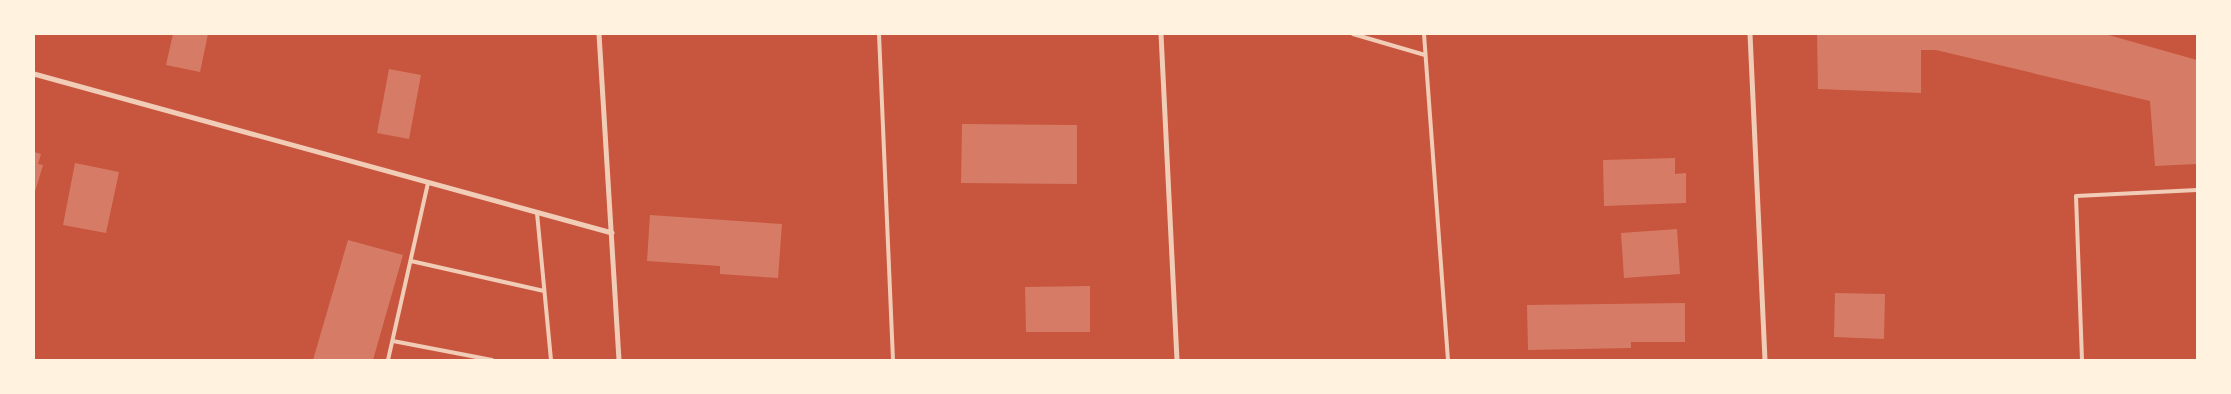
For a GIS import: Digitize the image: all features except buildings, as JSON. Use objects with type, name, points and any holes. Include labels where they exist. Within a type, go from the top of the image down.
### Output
[{"type":"street","points":[[599,34],[619,360]]},
{"type":"street","points":[[1161,34],[1177,360]]},
{"type":"street","points":[[1750,34],[1765,360]]},
{"type":"street","points":[[34,74],[612,233]]},
{"type":"lane","points":[[879,34],[893,360]]},
{"type":"lane","points":[[1353,34],[1424,55]]},
{"type":"lane","points":[[1424,34],[1424,55],[1448,360]]},
{"type":"lane","points":[[388,360],[428,182]]},
{"type":"lane","points":[[2082,360],[2076,196],[2197,190]]},
{"type":"lane","points":[[537,213],[551,360]]},
{"type":"lane","points":[[411,261],[544,291]]},
{"type":"lane","points":[[393,341],[492,360]]}]
